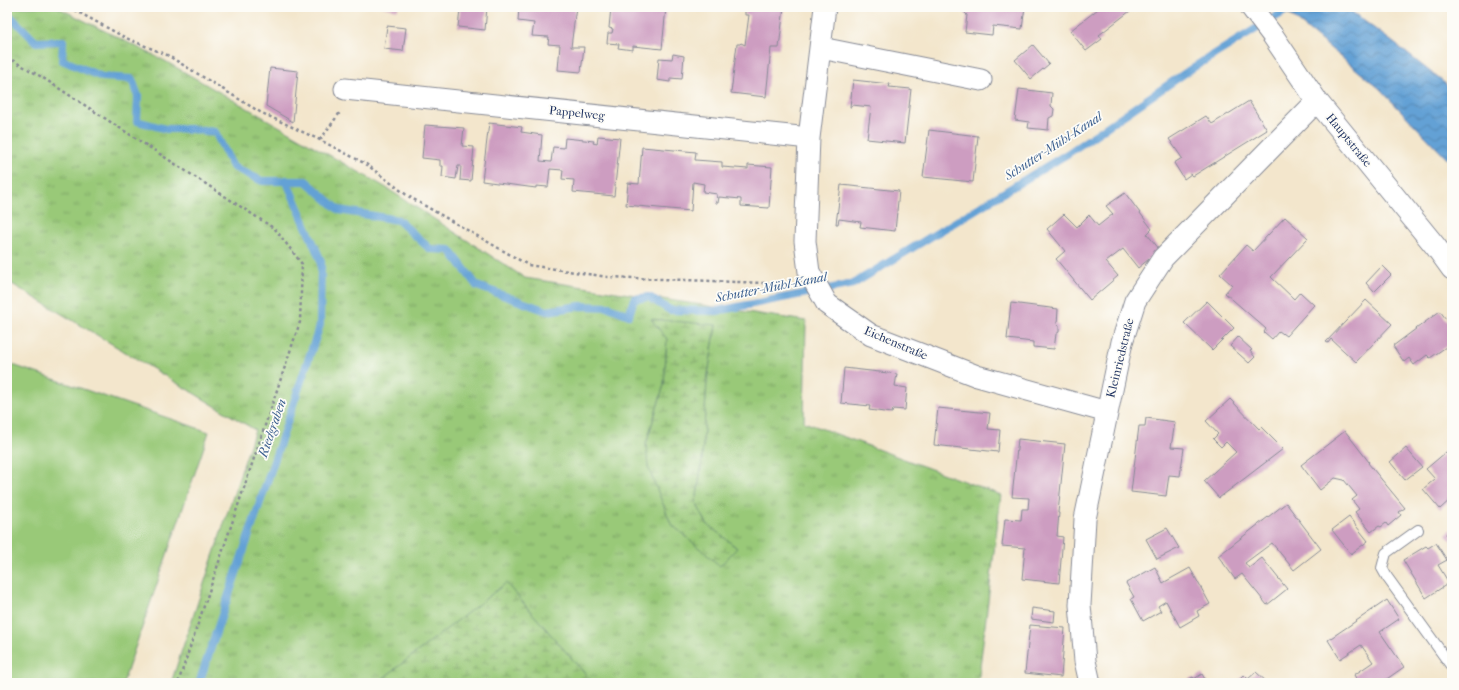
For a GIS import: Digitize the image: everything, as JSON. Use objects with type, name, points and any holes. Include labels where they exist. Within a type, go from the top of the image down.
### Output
[{"type":"street","name":"Eichenstraße","points":[[825,7],[809,138],[805,241],[809,272],[827,304],[871,335],[977,376],[1107,412]]},
{"type":"street","name":"Hauptstraße","points":[[1253,10],[1274,36],[1317,101],[1436,247],[1452,269]]},
{"type":"street","points":[[821,48],[982,80]]},
{"type":"street","name":"Pappelweg","points":[[351,89],[809,138]]},
{"type":"street","name":"Kleinriedstraße","points":[[1090,683],[1085,661],[1080,605],[1085,519],[1122,342],[1136,302],[1163,258],[1317,101]]},
{"type":"lane","points":[[1418,530],[1386,553],[1382,568],[1452,667]]},
{"type":"path","points":[[69,7],[126,38],[167,55],[260,112],[320,140],[366,164],[408,196],[528,265],[608,277],[792,284],[809,272]]},
{"type":"path","points":[[7,57],[40,76],[275,229],[302,264],[300,322],[178,683]]},
{"type":"path","points":[[320,140],[351,89]]},
{"type":"green space","points":[[7,7],[57,7],[165,61],[385,187],[525,278],[806,321],[804,422],[1001,495],[978,683],[593,683],[506,584],[377,683],[171,683],[255,430],[7,281]],"holes":[[[716,325],[707,380],[702,459],[696,503],[707,524],[737,548],[671,524],[646,444],[664,385],[667,339]]]},
{"type":"green space","points":[[651,319],[716,325],[707,380],[702,459],[696,503],[707,524],[737,548],[720,566],[671,524],[648,467],[646,444],[664,385],[667,339]]},
{"type":"green space","points":[[7,363],[209,432],[123,683],[7,683]]},
{"type":"green space","points":[[506,583],[593,683],[377,683]]},
{"type":"water","points":[[1288,7],[1337,7],[1348,9],[1452,89],[1452,164],[1379,88],[1285,11]]},
{"type":"building","points":[[255,7],[271,7],[270,10]]},
{"type":"building","points":[[308,7],[308,10],[293,8]]},
{"type":"building","points":[[382,7],[398,7],[398,10]]},
{"type":"building","points":[[456,7],[487,7],[485,30],[458,27],[460,10],[456,10]]},
{"type":"building","points":[[519,7],[576,7],[571,47],[584,47],[581,72],[558,70],[560,45],[548,44],[549,37],[532,36],[534,23],[518,21]]},
{"type":"building","points":[[611,7],[666,7],[662,49],[633,46],[633,50],[618,48],[619,44],[607,43],[608,33],[612,33],[613,29],[609,28]]},
{"type":"building","points":[[745,7],[784,7],[779,48],[771,48],[766,97],[731,93],[737,44],[741,43],[745,45],[749,15],[745,15]]},
{"type":"building","points":[[964,7],[1025,7],[1022,29],[993,26],[992,35],[965,32],[967,15],[964,12]]},
{"type":"building","points":[[1096,7],[1126,7],[1130,11],[1099,35],[1102,39],[1086,51],[1070,31],[1098,9]]},
{"type":"building","points":[[387,26],[406,28],[403,51],[384,49]]},
{"type":"building","points":[[1033,45],[1049,64],[1031,79],[1015,60]]},
{"type":"building","points":[[673,54],[684,56],[682,79],[670,78],[670,82],[657,80],[659,58],[672,59]]},
{"type":"building","points":[[270,68],[298,71],[293,122],[266,106]]},
{"type":"building","points":[[853,80],[890,84],[889,87],[911,89],[905,143],[867,139],[871,107],[852,105],[850,107]]},
{"type":"building","points":[[1019,89],[1052,93],[1051,106],[1054,109],[1053,116],[1049,118],[1048,130],[1028,128],[1029,122],[1015,120]]},
{"type":"building","points":[[1249,101],[1267,130],[1193,176],[1191,174],[1184,179],[1174,163],[1182,158],[1169,139],[1206,116],[1212,124]]},
{"type":"building","points":[[489,123],[522,127],[521,132],[542,135],[540,161],[551,162],[553,147],[564,148],[565,138],[594,141],[593,143],[597,144],[598,136],[620,138],[614,196],[573,192],[574,180],[562,179],[563,170],[550,169],[548,187],[536,186],[536,188],[482,181]]},
{"type":"building","points":[[425,125],[464,128],[462,146],[474,147],[471,181],[460,180],[461,166],[458,166],[456,179],[442,177],[443,166],[440,166],[440,160],[422,158]]},
{"type":"building","points":[[929,130],[978,136],[973,182],[923,177]]},
{"type":"building","points":[[642,147],[696,152],[695,160],[722,162],[722,167],[748,169],[748,165],[772,167],[769,208],[741,206],[741,199],[719,197],[718,203],[716,203],[717,194],[703,192],[704,184],[693,182],[691,211],[626,205],[628,183],[639,184]]},
{"type":"building","points":[[841,185],[899,191],[895,231],[860,227],[861,222],[839,219],[838,224],[836,224]]},
{"type":"building","points":[[1125,193],[1152,229],[1147,234],[1160,250],[1138,268],[1123,249],[1106,262],[1118,276],[1090,300],[1056,259],[1065,251],[1047,229],[1064,214],[1077,227],[1089,215],[1098,226],[1113,214],[1106,206]]},
{"type":"building","points":[[1285,217],[1308,238],[1271,277],[1294,299],[1300,292],[1314,305],[1286,336],[1279,331],[1272,339],[1264,332],[1266,329],[1225,293],[1232,285],[1220,274],[1246,245],[1253,251]]},
{"type":"building","points":[[1382,266],[1391,275],[1374,292],[1366,283]]},
{"type":"building","points":[[1366,300],[1392,324],[1356,362],[1331,339],[1328,343],[1326,342]]},
{"type":"building","points":[[1207,301],[1234,328],[1212,350],[1184,323]]},
{"type":"building","points":[[1011,303],[1058,309],[1057,324],[1059,326],[1059,332],[1056,334],[1054,349],[1033,347],[1033,342],[1007,339]]},
{"type":"building","points":[[1440,311],[1452,327],[1452,343],[1430,358],[1427,355],[1414,365],[1409,358],[1404,362],[1393,346]]},
{"type":"building","points":[[1238,337],[1252,350],[1250,351],[1255,357],[1249,363],[1230,346]]},
{"type":"building","points":[[844,368],[897,374],[895,386],[907,388],[905,410],[893,409],[892,413],[869,410],[870,406],[841,403]]},
{"type":"building","points":[[1230,399],[1259,429],[1261,427],[1283,449],[1219,498],[1204,481],[1236,452],[1226,442],[1221,447],[1213,439],[1218,434],[1206,421]]},
{"type":"building","points":[[938,408],[990,413],[988,429],[1000,430],[998,452],[934,445]]},
{"type":"building","points":[[1146,418],[1175,422],[1171,447],[1184,448],[1180,476],[1169,475],[1166,496],[1131,492],[1139,426],[1145,426]]},
{"type":"building","points":[[1345,431],[1369,462],[1368,463],[1405,508],[1399,512],[1401,515],[1388,526],[1386,523],[1371,532],[1355,512],[1359,509],[1352,500],[1357,496],[1344,480],[1335,478],[1320,490],[1301,465]]},
{"type":"building","points":[[1018,439],[1065,444],[1057,536],[1063,537],[1059,583],[1022,579],[1025,548],[1002,546],[1005,519],[1021,520],[1022,509],[1028,509],[1029,498],[1012,497]]},
{"type":"building","points":[[1452,447],[1452,498],[1440,509],[1423,489],[1435,479],[1426,469]]},
{"type":"building","points":[[1406,448],[1422,467],[1405,480],[1390,462]]},
{"type":"building","points":[[1286,503],[1321,549],[1294,570],[1272,543],[1245,563],[1249,568],[1262,558],[1287,589],[1267,605],[1242,574],[1235,579],[1218,556]]},
{"type":"building","points":[[1349,517],[1368,541],[1351,554],[1332,530]]},
{"type":"building","points":[[1167,528],[1179,548],[1157,559],[1146,539]]},
{"type":"building","points":[[1452,529],[1452,542],[1446,534]]},
{"type":"building","points":[[1436,543],[1447,560],[1438,565],[1449,583],[1426,598],[1403,560],[1426,546],[1428,548]]},
{"type":"building","points":[[1155,567],[1163,583],[1190,568],[1210,604],[1197,611],[1199,616],[1180,627],[1166,601],[1158,606],[1161,611],[1143,621],[1131,599],[1134,597],[1126,583]]},
{"type":"building","points":[[1387,600],[1399,619],[1380,632],[1404,667],[1381,683],[1359,683],[1354,675],[1373,662],[1361,645],[1340,659],[1328,640]]},
{"type":"building","points":[[1032,608],[1055,611],[1054,622],[1031,619]]},
{"type":"building","points":[[1030,625],[1065,628],[1061,677],[1025,673]]},
{"type":"building","points":[[1256,672],[1268,683],[1236,683],[1244,675],[1248,679]]},
{"type":"building","points":[[1202,674],[1207,683],[1182,683],[1193,677],[1194,679]]},
{"type":"waterway","name":"Schutter-Mühl-Kanal","points":[[7,16],[10,16],[36,42],[63,41],[62,60],[102,77],[132,79],[138,96],[137,121],[166,129],[191,129],[215,132],[233,167],[262,181],[306,181],[339,210],[398,220],[430,249],[450,250],[477,286],[547,311],[580,306],[609,307],[629,315],[634,299],[649,297],[670,310],[717,311],[853,284],[1067,154],[1194,67],[1285,11]]},
{"type":"waterway","name":"Riedgraben","points":[[199,683],[320,325],[321,261],[286,180]]}]
